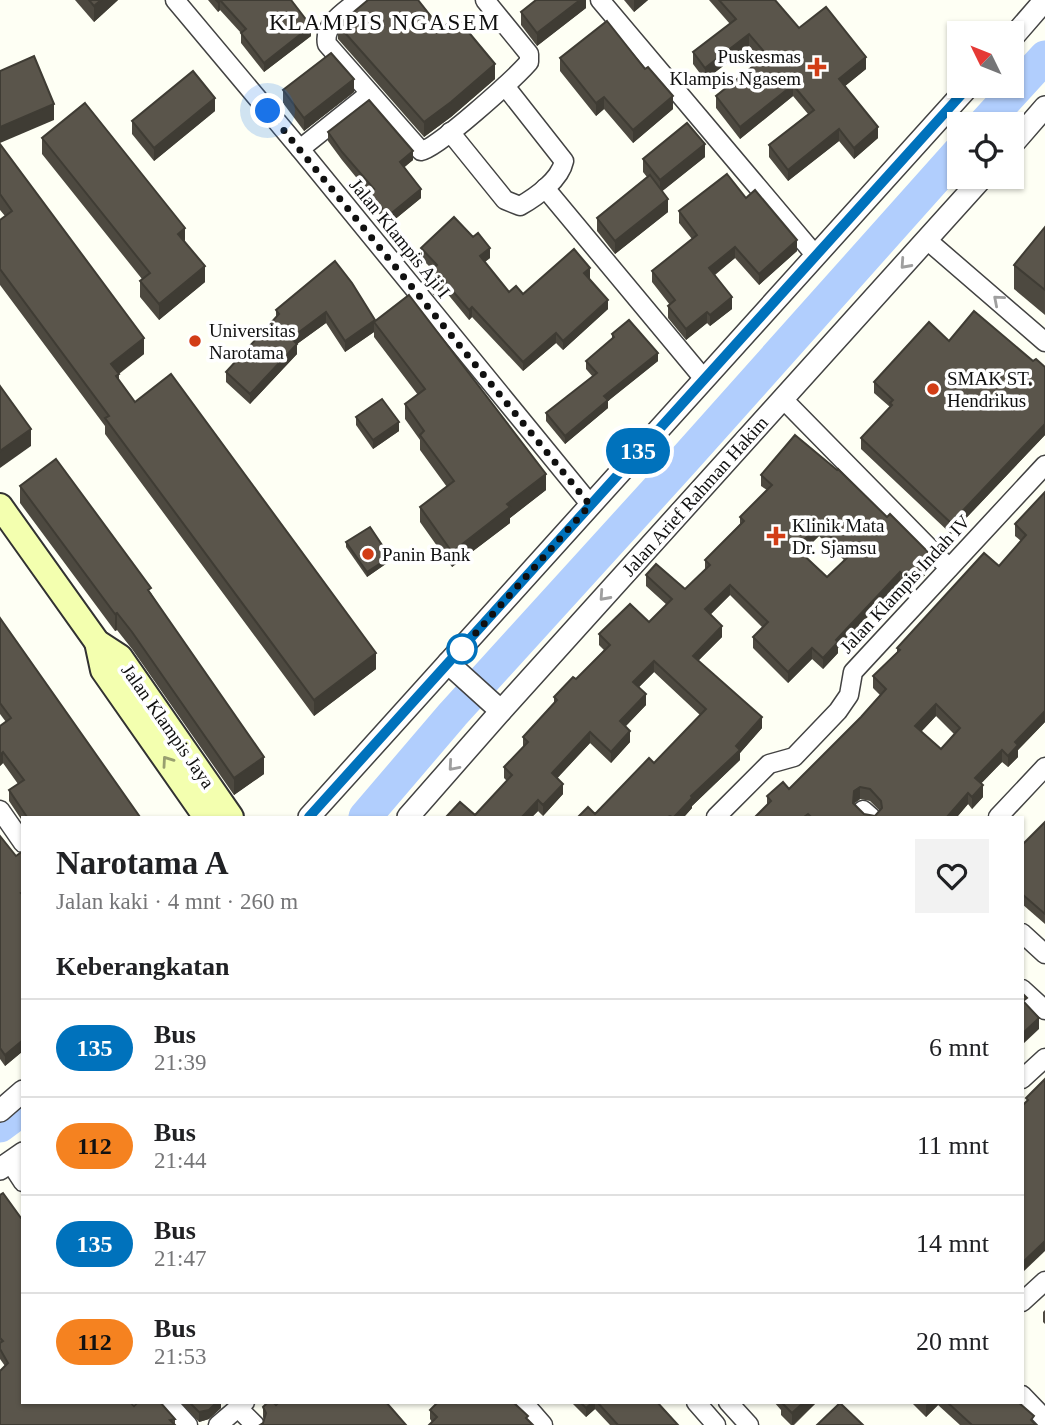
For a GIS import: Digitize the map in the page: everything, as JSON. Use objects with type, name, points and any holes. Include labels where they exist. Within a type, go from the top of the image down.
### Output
[{"type":"main road","name":"Jalan Klampis Jaya","points":[[0,506],[96,642],[103,670],[205,816]]},
{"type":"main road","name":"Jalan Klampis Jaya","points":[[96,642],[120,657],[231,816]]},
{"type":"street","name":"Jalan Klampis Aji I","points":[[175,0],[590,505]]},
{"type":"street","points":[[356,1],[331,24],[326,37],[327,44],[421,151],[450,132],[505,86],[524,68],[530,58],[485,0]]},
{"type":"street","points":[[600,0],[816,256]]},
{"type":"street","points":[[1024,24],[1045,0]]},
{"type":"street","points":[[450,132],[505,200],[520,206],[545,188],[558,174],[564,161],[505,86]]},
{"type":"street","points":[[300,149],[370,93]]},
{"type":"street","points":[[310,816],[452,666],[590,505],[958,98]]},
{"type":"street","points":[[1024,131],[1045,107]]},
{"type":"street","points":[[545,188],[704,379]]},
{"type":"street","name":"Jalan Arief Rahman Hakim","points":[[409,816],[972,189]]},
{"type":"street","points":[[927,240],[1045,342]]},
{"type":"street","points":[[783,399],[949,568]]},
{"type":"street","name":"Jalan Klampis Indah IV","points":[[717,816],[769,764],[794,757],[838,711],[849,695],[853,672],[1045,465]]},
{"type":"street","points":[[452,666],[501,711]]},
{"type":"street","points":[[999,816],[1045,767]]},
{"type":"street","points":[[0,810],[21,840]]},
{"type":"street","points":[[1024,935],[1045,954]]},
{"type":"street","points":[[1024,991],[1045,1010]]},
{"type":"street","points":[[1024,1077],[1045,1058]]},
{"type":"street","points":[[0,1111],[21,1093]]},
{"type":"street","points":[[8,1158],[21,1179]]},
{"type":"street","points":[[1024,1301],[1045,1281]]},
{"type":"street","points":[[1024,1397],[1045,1419]]},
{"type":"street","points":[[169,1404],[188,1425]]},
{"type":"street","points":[[525,1404],[543,1425]]},
{"type":"street","points":[[698,1404],[716,1425]]},
{"type":"street","points":[[731,1404],[749,1425]]},
{"type":"street","points":[[218,1425],[242,1405],[255,1425]]},
{"type":"building","points":[[89,0],[101,0],[94,6]]},
{"type":"building","points":[[220,0],[291,0],[311,26],[264,63],[241,33],[246,29]]},
{"type":"building","points":[[368,0],[418,0],[441,29],[456,17],[495,64],[424,122],[338,25]]},
{"type":"building","points":[[536,0],[580,0],[537,33],[521,12]]},
{"type":"building","points":[[719,0],[775,0],[799,28],[826,7],[866,57],[839,79],[878,127],[854,148],[839,129],[788,170],[769,145],[814,110],[793,85],[740,127],[716,96],[767,55],[749,34],[705,68],[693,52],[736,19]]},
{"type":"building","points":[[607,21],[645,69],[648,67],[673,96],[633,130],[604,97],[596,103],[560,58]]},
{"type":"building","points":[[331,53],[354,79],[304,118],[283,90]]},
{"type":"building","points":[[34,56],[54,104],[0,127],[0,71]]},
{"type":"building","points":[[193,71],[215,98],[154,148],[132,121]]},
{"type":"building","points":[[369,100],[413,151],[400,162],[421,189],[388,216],[369,192],[374,189],[328,132]]},
{"type":"building","points":[[85,103],[185,228],[178,234],[205,266],[159,304],[140,281],[150,273],[42,138]]},
{"type":"building","points":[[687,123],[705,144],[660,180],[643,159]]},
{"type":"building","points":[[0,144],[144,338],[111,364],[119,374],[116,376],[135,402],[171,374],[376,653],[314,700],[105,418],[109,416],[0,269],[0,220],[12,211],[0,194]]},
{"type":"building","points":[[727,174],[746,198],[755,190],[797,240],[759,274],[735,247],[709,268],[732,297],[710,315],[707,312],[686,329],[668,306],[675,300],[652,271],[697,235],[679,211]]},
{"type":"building","points":[[650,175],[668,199],[615,241],[597,218]]},
{"type":"building","points":[[454,217],[473,237],[478,233],[490,248],[480,256],[509,292],[516,286],[523,294],[574,249],[590,268],[584,273],[608,300],[563,341],[556,333],[523,362],[472,307],[469,310],[446,283],[437,289],[425,275],[437,265],[421,248]]},
{"type":"building","points":[[1045,227],[1045,290],[1014,265]]},
{"type":"building","points":[[335,261],[375,320],[345,341],[326,312],[291,338],[297,344],[250,394],[226,372],[279,314],[276,310]]},
{"type":"building","points":[[409,295],[546,474],[507,504],[510,507],[452,552],[420,507],[454,481],[420,435],[424,431],[405,404],[425,389],[374,322]]},
{"type":"building","name":"SMAK ST. Hendrikus","points":[[974,311],[1033,361],[1036,359],[1045,367],[1045,424],[951,523],[861,438],[892,405],[890,403],[893,400],[874,382],[929,322],[949,341]]},
{"type":"building","points":[[629,320],[658,353],[604,396],[608,400],[565,436],[546,413],[597,373],[586,361]]},
{"type":"building","points":[[0,386],[31,429],[0,451]]},
{"type":"building","points":[[382,399],[399,422],[373,440],[356,417]]},
{"type":"building","points":[[795,435],[838,469],[887,517],[890,514],[932,556],[910,581],[900,572],[836,640],[838,642],[823,658],[812,648],[788,672],[753,637],[768,622],[730,585],[705,609],[722,626],[693,656],[762,717],[736,746],[740,750],[691,796],[675,816],[579,816],[588,807],[595,814],[649,758],[654,763],[706,709],[654,661],[633,682],[646,694],[620,721],[630,731],[611,752],[590,732],[552,773],[563,784],[543,805],[538,800],[523,816],[447,816],[460,802],[475,815],[512,775],[504,767],[528,742],[523,737],[557,700],[554,697],[610,645],[599,634],[630,604],[649,622],[672,599],[646,575],[656,564],[685,589],[710,565],[705,560],[744,521],[740,517],[772,485],[761,475]],"holes":[[[819,525],[850,555],[827,577],[796,548]]]},
{"type":"building","points":[[56,459],[151,588],[148,590],[264,757],[234,778],[132,632],[117,613],[115,614],[20,486]]},
{"type":"building","points":[[1045,492],[1045,711],[1015,742],[1018,745],[1008,756],[1002,750],[975,778],[983,785],[972,797],[968,793],[948,816],[875,816],[810,816],[808,814],[756,816],[771,801],[767,796],[783,782],[789,789],[886,689],[873,676],[900,650],[897,648],[984,553],[999,566],[1026,535],[1015,524]],"holes":[[[936,704],[960,728],[941,749],[915,726]],[[860,787],[870,789],[881,801],[882,808],[875,816],[864,814],[853,803],[854,791]]]},
{"type":"building","name":"Panin Bank","points":[[370,527],[390,557],[367,572],[346,542]]},
{"type":"building","points":[[0,618],[139,816],[26,816],[9,790],[24,780],[3,752],[0,755],[0,726],[11,718],[0,703]]},
{"type":"building","points":[[1045,822],[1045,914],[1024,896],[1024,843]]},
{"type":"building","points":[[0,836],[16,856],[21,852],[21,1042],[5,1055],[0,1048]]},
{"type":"building","points":[[1024,1002],[1039,1018],[1024,1032]]},
{"type":"building","points":[[1045,1079],[1045,1241],[1024,1261],[1024,1104],[1028,1100],[1026,1098]]},
{"type":"building","points":[[3,1193],[21,1218],[21,1404],[162,1404],[175,1419],[170,1420],[175,1425],[0,1425],[0,1371],[8,1363],[0,1349],[0,1343],[3,1341],[0,1338],[0,1195]]},
{"type":"building","points":[[191,1404],[215,1404],[209,1410],[199,1412]]},
{"type":"building","points":[[266,1404],[388,1404],[406,1425],[260,1425],[266,1413],[263,1407]]},
{"type":"building","points":[[436,1404],[515,1404],[533,1425],[429,1425],[437,1417],[430,1410]]},
{"type":"building","points":[[599,1404],[659,1404],[678,1425],[618,1425]]},
{"type":"building","points":[[783,1404],[802,1404],[792,1413]]},
{"type":"building","points":[[841,1404],[863,1425],[817,1425]]},
{"type":"building","points":[[949,1404],[1020,1404],[1034,1416],[1031,1420],[1036,1425],[972,1425]]},
{"type":"waterway","points":[[995,112],[1045,57]]},
{"type":"waterway","points":[[366,816],[453,714],[947,165]]},
{"type":"waterway","points":[[0,1126],[21,1110]]},
{"type":"bus line","name":"135","points":[[310,816],[958,98]]},
{"type":"place","name":"Puskesmas Klampis Ngasem","points":[[817,67]]},
{"type":"place","name":"Universitas Narotama","points":[[195,341]]},
{"type":"place","name":"SMAK ST. Hendrikus","points":[[933,389]]},
{"type":"place","name":"Klinik Mata Dr. Sjamsu","points":[[776,536]]},
{"type":"place","name":"Panin Bank","points":[[368,554]]},
{"type":"district","name":"KLAMPIS NGASEM","points":[[385,22]]},
{"type":"route","points":[[268,111],[590,505],[458,653],[462,649]]}]
